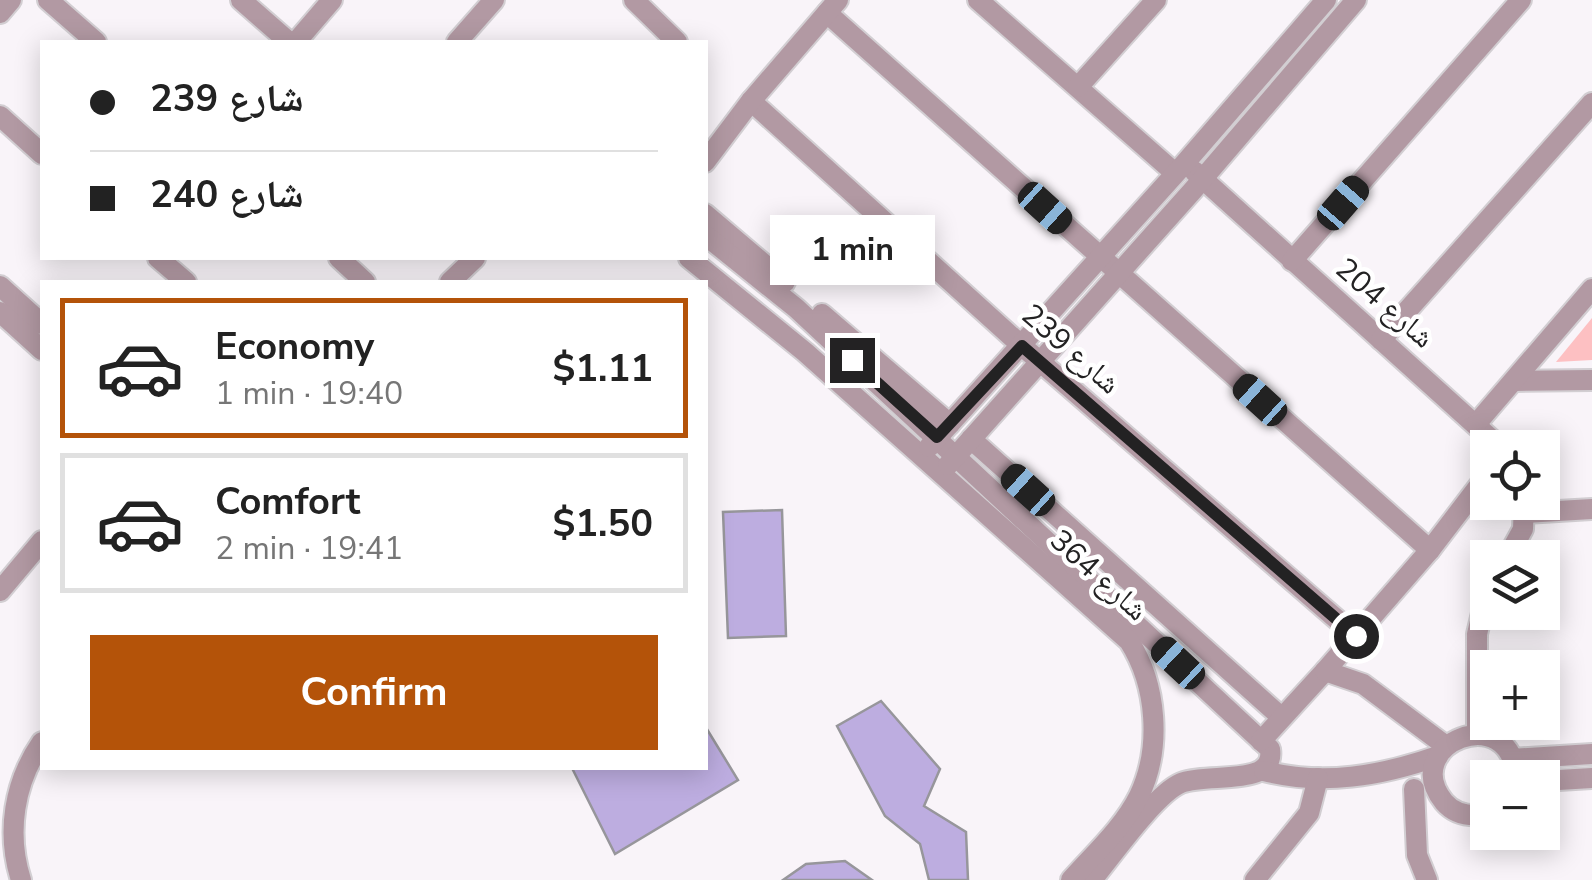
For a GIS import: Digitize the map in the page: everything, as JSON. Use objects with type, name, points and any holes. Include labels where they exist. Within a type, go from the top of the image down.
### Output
[{"type":"street","points":[[0,12],[11,0]]},
{"type":"street","points":[[48,0],[94,40]]},
{"type":"street","points":[[241,0],[290,40]]},
{"type":"street","points":[[294,40],[332,0]]},
{"type":"street","points":[[459,40],[494,0]]},
{"type":"street","points":[[634,0],[675,40]]},
{"type":"street","points":[[1078,87],[1156,0]]},
{"type":"street","points":[[921,457],[1326,0]]},
{"type":"street","points":[[941,474],[1356,0]]},
{"type":"street","points":[[1292,261],[1521,0]]},
{"type":"street","name":"شارع 204","points":[[981,1],[1078,87],[1180,168],[1203,179],[1483,430]]},
{"type":"street","points":[[708,158],[829,6],[1100,257],[1430,550]]},
{"type":"street","name":"شارع 239","points":[[752,101],[1022,346],[1356,636]]},
{"type":"street","points":[[1381,340],[1592,103]]},
{"type":"street","points":[[0,116],[40,152]]},
{"type":"street","points":[[708,217],[943,430]]},
{"type":"street","points":[[708,237],[964,447],[1282,717]]},
{"type":"street","points":[[160,260],[184,280]]},
{"type":"street","points":[[340,260],[363,280]]},
{"type":"street","points":[[452,280],[474,260]]},
{"type":"street","name":"شارع 364","points":[[690,260],[805,352],[1129,641],[1139,657],[1154,713],[1148,770],[1138,797],[1122,822],[1071,880]]},
{"type":"street","points":[[0,286],[40,322]]},
{"type":"street","points":[[1476,423],[1592,288]]},
{"type":"street","points":[[0,312],[40,348]]},
{"type":"street","points":[[1514,381],[1592,380]]},
{"type":"street","points":[[964,447],[1266,745],[1272,760],[1255,775],[1204,777],[1176,785],[1154,805],[1092,880]]},
{"type":"street","points":[[1266,745],[1282,717],[1430,550],[1470,498]]},
{"type":"street","points":[[1560,509],[1592,509]]},
{"type":"street","points":[[0,591],[40,544]]},
{"type":"street","points":[[1325,671],[1363,684],[1442,751]]},
{"type":"street","points":[[1362,777],[1442,751],[1457,738],[1470,735]]},
{"type":"street","points":[[1491,740],[1501,744],[1510,760]]},
{"type":"street","points":[[12,870],[12,828],[18,792],[40,745]]},
{"type":"street","points":[[1440,798],[1434,770],[1442,751]]},
{"type":"street","points":[[1559,760],[1592,754]]},
{"type":"street","points":[[1264,771],[1291,778],[1362,777],[1440,798],[1450,808],[1470,814]]},
{"type":"street","points":[[1256,880],[1310,813],[1318,778]]},
{"type":"street","points":[[1560,780],[1592,778]]},
{"type":"street","points":[[1414,790],[1421,877]]},
{"type":"shaded area","points":[[1592,318],[1592,360],[1556,362]]},
{"type":"building","points":[[782,510],[786,636],[728,638],[723,512]]},
{"type":"building","points":[[881,701],[940,769],[924,806],[966,832],[968,880],[929,880],[920,844],[885,816],[837,726]]},
{"type":"building","points":[[708,731],[738,780],[615,854],[573,770],[708,770]]},
{"type":"building","points":[[845,861],[872,880],[783,880],[806,864]]},
{"type":"route","points":[[852,360],[937,437],[1022,346],[1356,636]]}]
